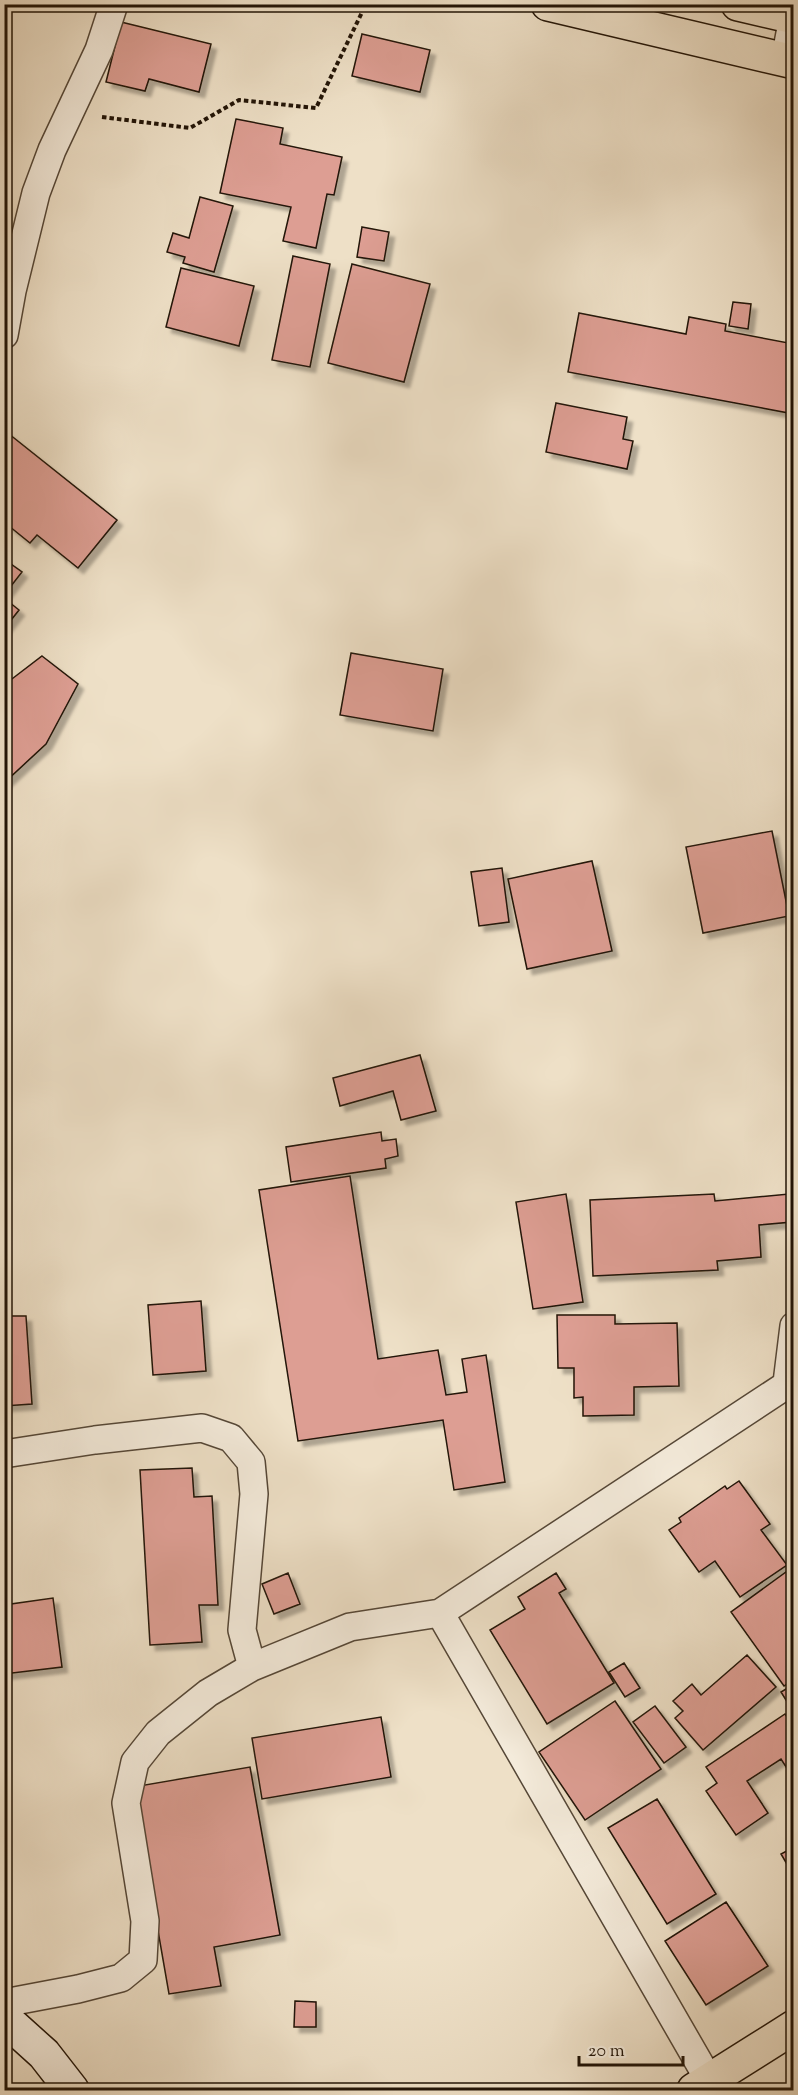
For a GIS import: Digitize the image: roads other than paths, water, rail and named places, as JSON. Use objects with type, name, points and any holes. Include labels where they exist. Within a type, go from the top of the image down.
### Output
[{"type":"main road","points":[[548,4],[789,61]]},
{"type":"main road","points":[[738,4],[793,17]]},
{"type":"main road","points":[[702,2085],[794,2027]]},
{"type":"street","points":[[4,335],[12,291],[36,193],[69,113],[99,50],[114,4]]},
{"type":"street","points":[[789,61],[794,12]]},
{"type":"street","points":[[4,2003],[78,1989],[120,1978],[143,1960],[145,1921],[126,1803],[135,1762],[158,1733],[208,1694],[252,1667],[350,1627],[440,1613],[790,1382],[794,1326]]},
{"type":"street","points":[[4,1454],[95,1440],[202,1428],[231,1438],[251,1462],[254,1494],[242,1630],[252,1667]]},
{"type":"street","points":[[440,1613],[702,2085]]},
{"type":"street","points":[[4,2018],[44,2054],[72,2091]]}]
